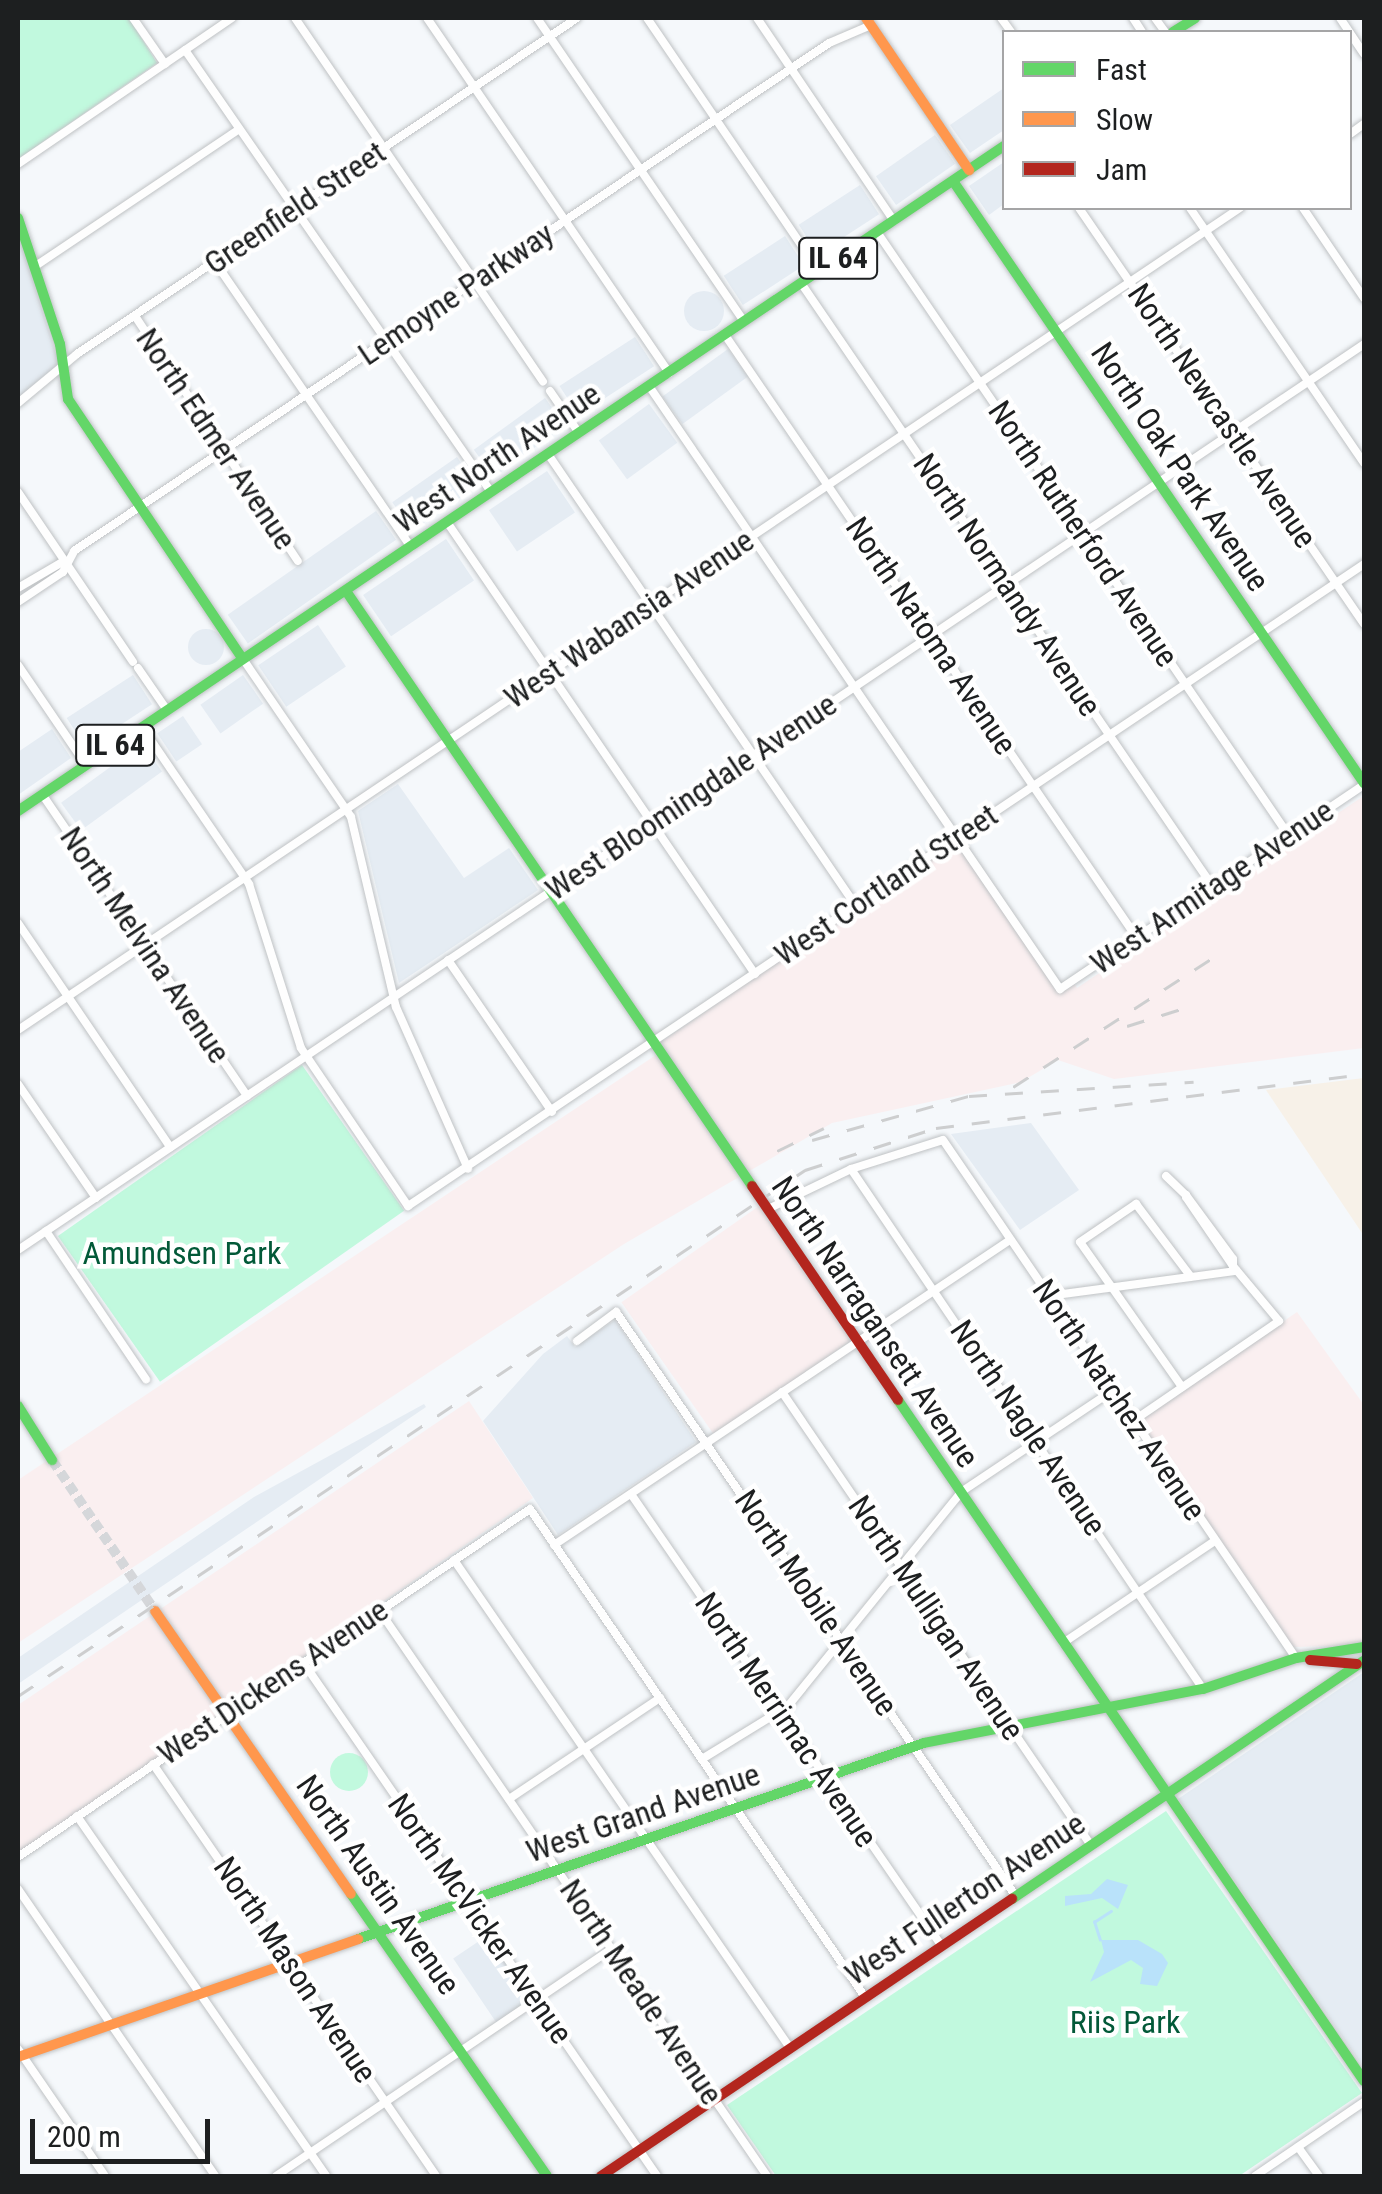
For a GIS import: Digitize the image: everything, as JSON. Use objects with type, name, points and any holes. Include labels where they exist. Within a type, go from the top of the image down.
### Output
[{"type":"street","points":[[134,18],[165,64]]},
{"type":"street","points":[[18,164],[232,18]]},
{"type":"street","points":[[294,18],[543,381]]},
{"type":"street","points":[[427,18],[669,372]]},
{"type":"street","points":[[537,18],[744,322]]},
{"type":"street","name":"Greenfield Street","points":[[18,403],[65,364],[577,18]]},
{"type":"street","points":[[647,18],[820,271]]},
{"type":"street","points":[[757,18],[894,220]]},
{"type":"street","name":"Lemoyne Parkway","points":[[851,29],[859,18]]},
{"type":"street","points":[[869,21],[970,170]]},
{"type":"street","name":"Lemoyne Parkway","points":[[18,588],[64,561],[792,68],[869,21]]},
{"type":"street","points":[[186,50],[491,492]]},
{"type":"street","points":[[34,267],[239,129]]},
{"type":"street","name":"West North Avenue","points":[[18,811],[1002,147]]},
{"type":"street","name":"North Oak Park Avenue","points":[[953,181],[1364,784]]},
{"type":"street","name":"North Newcastle Avenue","points":[[1080,210],[1364,624]]},
{"type":"street","points":[[1191,210],[1364,463]]},
{"type":"street","name":"West Wabansia Avenue","points":[[18,1030],[1237,210]]},
{"type":"street","points":[[1303,210],[1364,298]]},
{"type":"street","points":[[18,218],[65,364],[68,399],[346,810],[393,997],[468,1169]]},
{"type":"street","name":"North Rutherford Avenue","points":[[877,232],[1289,836]]},
{"type":"street","points":[[215,262],[410,547]]},
{"type":"street","name":"North Normandy Avenue","points":[[801,284],[1213,886]]},
{"type":"street","name":"North Edmer Avenue","points":[[135,316],[295,551],[298,561]]},
{"type":"street","name":"North Natoma Avenue","points":[[725,335],[1137,938]]},
{"type":"street","name":"West Bloomingdale Avenue","points":[[18,1248],[1364,344]]},
{"type":"street","points":[[649,386],[957,837]]},
{"type":"street","points":[[550,392],[579,433]]},
{"type":"street","points":[[548,454],[856,906]]},
{"type":"street","points":[[18,492],[167,710]]},
{"type":"street","points":[[447,522],[755,974]]},
{"type":"street","name":"Lemoyne Parkway","points":[[18,602],[63,572],[64,561]]},
{"type":"street","name":"West Cortland Street","points":[[305,1056],[408,1206],[1364,564]]},
{"type":"street","name":"North Narragansett Avenue","points":[[346,590],[1364,2081]]},
{"type":"street","points":[[18,664],[86,765]]},
{"type":"street","points":[[142,727],[245,878],[305,1056]]},
{"type":"street","name":"West Armitage Avenue","points":[[957,837],[1060,989],[1364,784]]},
{"type":"street","name":"North Melvina Avenue","points":[[42,794],[247,1096]]},
{"type":"street","points":[[18,923],[170,1147]]},
{"type":"street","points":[[448,960],[552,1112]]},
{"type":"street","points":[[18,1084],[96,1198]]},
{"type":"street","name":"North Natchez Avenue","points":[[852,1169],[943,1140],[1296,1658]]},
{"type":"street","points":[[768,1209],[852,1169]]},
{"type":"street","name":"North Nagle Avenue","points":[[852,1169],[1203,1689]]},
{"type":"street","points":[[1132,1421],[1279,1321],[1234,1268],[1186,1194],[1166,1176]]},
{"type":"street","points":[[1179,1389],[1114,1286],[1080,1242],[1136,1204],[1192,1277]]},
{"type":"street","points":[[46,1231],[146,1379]]},
{"type":"street","points":[[864,1997],[554,1545],[1010,1240]]},
{"type":"street","points":[[1048,1296],[1234,1268]]},
{"type":"street","name":"North Mobile Avenue","points":[[577,1341],[616,1312],[1015,1895]]},
{"type":"street","points":[[702,1759],[780,1713],[960,1492],[1112,1391]]},
{"type":"street","name":"North Mulligan Avenue","points":[[782,1392],[1090,1844]]},
{"type":"street","points":[[18,1409],[54,1459]]},
{"type":"street","name":"North Merrimac Avenue","points":[[631,1494],[941,1945]]},
{"type":"street","name":"West Dickens Avenue","points":[[18,1856],[530,1509],[554,1545]]},
{"type":"street","points":[[1064,1642],[1215,1541]]},
{"type":"street","points":[[454,1560],[790,2048]]},
{"type":"street","name":"North Austin Avenue","points":[[158,1609],[547,2176]]},
{"type":"street","name":"North Meade Avenue","points":[[379,1610],[768,2176]]},
{"type":"street","name":"West Grand Avenue","points":[[19,2054],[914,1746],[1203,1689],[1296,1658],[1364,1648]]},
{"type":"street","name":"West Grand Avenue","points":[[1296,1658],[1361,1662]]},
{"type":"street","points":[[1317,1661],[1326,1670],[1324,1688]]},
{"type":"street","name":"North McVicker Avenue","points":[[303,1662],[657,2176]]},
{"type":"street","name":"West Fullerton Avenue","points":[[601,2176],[1361,1662]]},
{"type":"street","points":[[509,1800],[660,1698]]},
{"type":"street","name":"North Mason Avenue","points":[[154,1764],[436,2176]]},
{"type":"street","points":[[78,1816],[326,2176]]},
{"type":"street","points":[[18,1889],[215,2176]]},
{"type":"street","points":[[276,2176],[612,1949]]},
{"type":"street","points":[[19,2054],[105,2176]]},
{"type":"street","points":[[1255,2176],[1364,2102]]},
{"type":"street","points":[[1298,2147],[1319,2176]]},
{"type":"shaded area","points":[[1002,89],[1002,131],[970,153],[950,125]]},
{"type":"shaded area","points":[[935,135],[955,164],[896,205],[876,176]]},
{"type":"shaded area","points":[[1002,163],[1002,205],[989,215],[969,186]]},
{"type":"shaded area","points":[[860,185],[879,214],[818,254],[799,225]]},
{"type":"shaded area","points":[[18,233],[58,361],[56,372],[18,398]]},
{"type":"shaded area","points":[[785,236],[804,265],[743,305],[724,276]]},
{"type":"shaded area","points":[[704,291],[718,297],[724,311],[718,325],[704,331],[690,325],[684,311],[690,297]]},
{"type":"shaded area","points":[[635,337],[654,366],[579,415],[560,386]]},
{"type":"shaded area","points":[[728,349],[748,377],[682,424],[662,397]]},
{"type":"shaded area","points":[[545,398],[565,426],[494,477],[474,450]]},
{"type":"shaded area","points":[[649,404],[677,443],[627,479],[599,440]]},
{"type":"shaded area","points":[[457,457],[477,486],[412,531],[392,502]]},
{"type":"shaded area","points":[[547,471],[575,512],[517,552],[489,510]]},
{"type":"shaded area","points":[[376,511],[396,540],[248,643],[228,615]]},
{"type":"shaded area","points":[[446,539],[474,580],[391,636],[363,595]]},
{"type":"shaded area","points":[[318,625],[346,666],[286,707],[258,665]]},
{"type":"shaded area","points":[[206,629],[219,634],[224,647],[219,660],[206,665],[193,660],[188,647],[193,634]]},
{"type":"shaded area","points":[[133,675],[152,704],[86,747],[67,718]]},
{"type":"shaded area","points":[[243,675],[263,704],[220,733],[200,705]]},
{"type":"shaded area","points":[[183,716],[202,744],[176,762],[157,733]]},
{"type":"shaded area","points":[[52,729],[71,758],[18,795],[18,752]]},
{"type":"shaded area","points":[[142,744],[162,772],[81,830],[61,803]]},
{"type":"shaded area","points":[[398,784],[464,878],[509,848],[538,890],[399,983],[358,811]]},
{"type":"shaded area","points":[[1362,797],[1364,1048],[1114,1079],[1058,1060],[1021,1082],[832,1123],[624,1244],[18,1643],[18,1480],[656,1055],[652,1048],[961,837],[1062,985],[1071,979],[1077,988]]},
{"type":"shaded area","points":[[1364,1078],[1364,1236],[1266,1090]]},
{"type":"shaded area","points":[[1031,1123],[1079,1190],[1020,1230],[951,1134]]},
{"type":"shaded area","points":[[759,1206],[852,1340],[715,1436],[621,1302]]},
{"type":"shaded area","points":[[1297,1312],[1364,1405],[1364,1645],[1293,1647],[1139,1421]]},
{"type":"shaded area","points":[[615,1320],[696,1442],[558,1535],[483,1421],[543,1354],[567,1336],[575,1347]]},
{"type":"shaded area","points":[[469,1401],[533,1498],[18,1854],[18,1705]]},
{"type":"shaded area","points":[[424,1404],[426,1407],[18,1684],[18,1658],[254,1497]]},
{"type":"shaded area","points":[[1364,1672],[1364,2068],[1178,1799]]},
{"type":"shaded area","points":[[488,1935],[532,2000],[497,2023],[453,1958]]},
{"type":"green space","points":[[18,18],[129,18],[157,63],[18,159]]},
{"type":"green space","name":"Amundsen Park","points":[[302,1065],[404,1211],[160,1382],[58,1236]]},
{"type":"green space","points":[[349,1753],[363,1758],[368,1772],[363,1786],[349,1791],[335,1786],[330,1772],[335,1758]]},
{"type":"green space","name":"Riis Park","points":[[1166,1811],[1362,2093],[1239,2176],[776,2176],[727,2105]]},
{"type":"water","points":[[1107,1879],[1128,1885],[1118,1909],[1102,1898],[1065,1906],[1065,1896],[1091,1894]]},
{"type":"water","points":[[1101,1940],[1138,1940],[1162,1954],[1168,1963],[1157,1986],[1140,1984],[1143,1968],[1131,1960],[1090,1982],[1104,1952]]},
{"type":"waterway","points":[[1100,1940],[1094,1922],[1111,1911]]},
{"type":"tunnel","points":[[52,1460],[155,1611]]},
{"type":"railway","points":[[1013,1087],[1211,959]]},
{"type":"railway","points":[[1127,1026],[1184,1008]]},
{"type":"railway","points":[[18,1696],[805,1170],[936,1128],[1364,1074]]},
{"type":"railway","points":[[812,1140],[969,1096],[1194,1082]]},
{"type":"railway","points":[[777,1151],[824,1128]]},
{"type":"traffic: fast","points":[[1176,30],[1195,18]]},
{"type":"traffic: fast","points":[[18,811],[1002,147]]},
{"type":"traffic: fast","points":[[953,181],[1364,783]]},
{"type":"traffic: fast","points":[[18,218],[60,344],[68,399],[243,659]]},
{"type":"traffic: fast","points":[[346,591],[752,1186]]},
{"type":"traffic: fast","points":[[898,1400],[1364,2081]]},
{"type":"traffic: fast","points":[[18,1406],[52,1460]]},
{"type":"traffic: fast","points":[[358,1939],[924,1743],[1203,1689],[1296,1658],[1364,1647]]},
{"type":"traffic: fast","points":[[1012,1899],[1364,1661]]},
{"type":"traffic: fast","points":[[351,1894],[547,2176]]},
{"type":"traffic: slow","points":[[866,18],[969,170]]},
{"type":"traffic: slow","points":[[155,1611],[351,1894]]},
{"type":"traffic: slow","points":[[18,2057],[358,1939]]},
{"type":"traffic: jam","points":[[752,1186],[898,1400]]},
{"type":"traffic: jam","points":[[1310,1660],[1357,1664]]},
{"type":"traffic: jam","points":[[601,2176],[1012,1899]]}]
